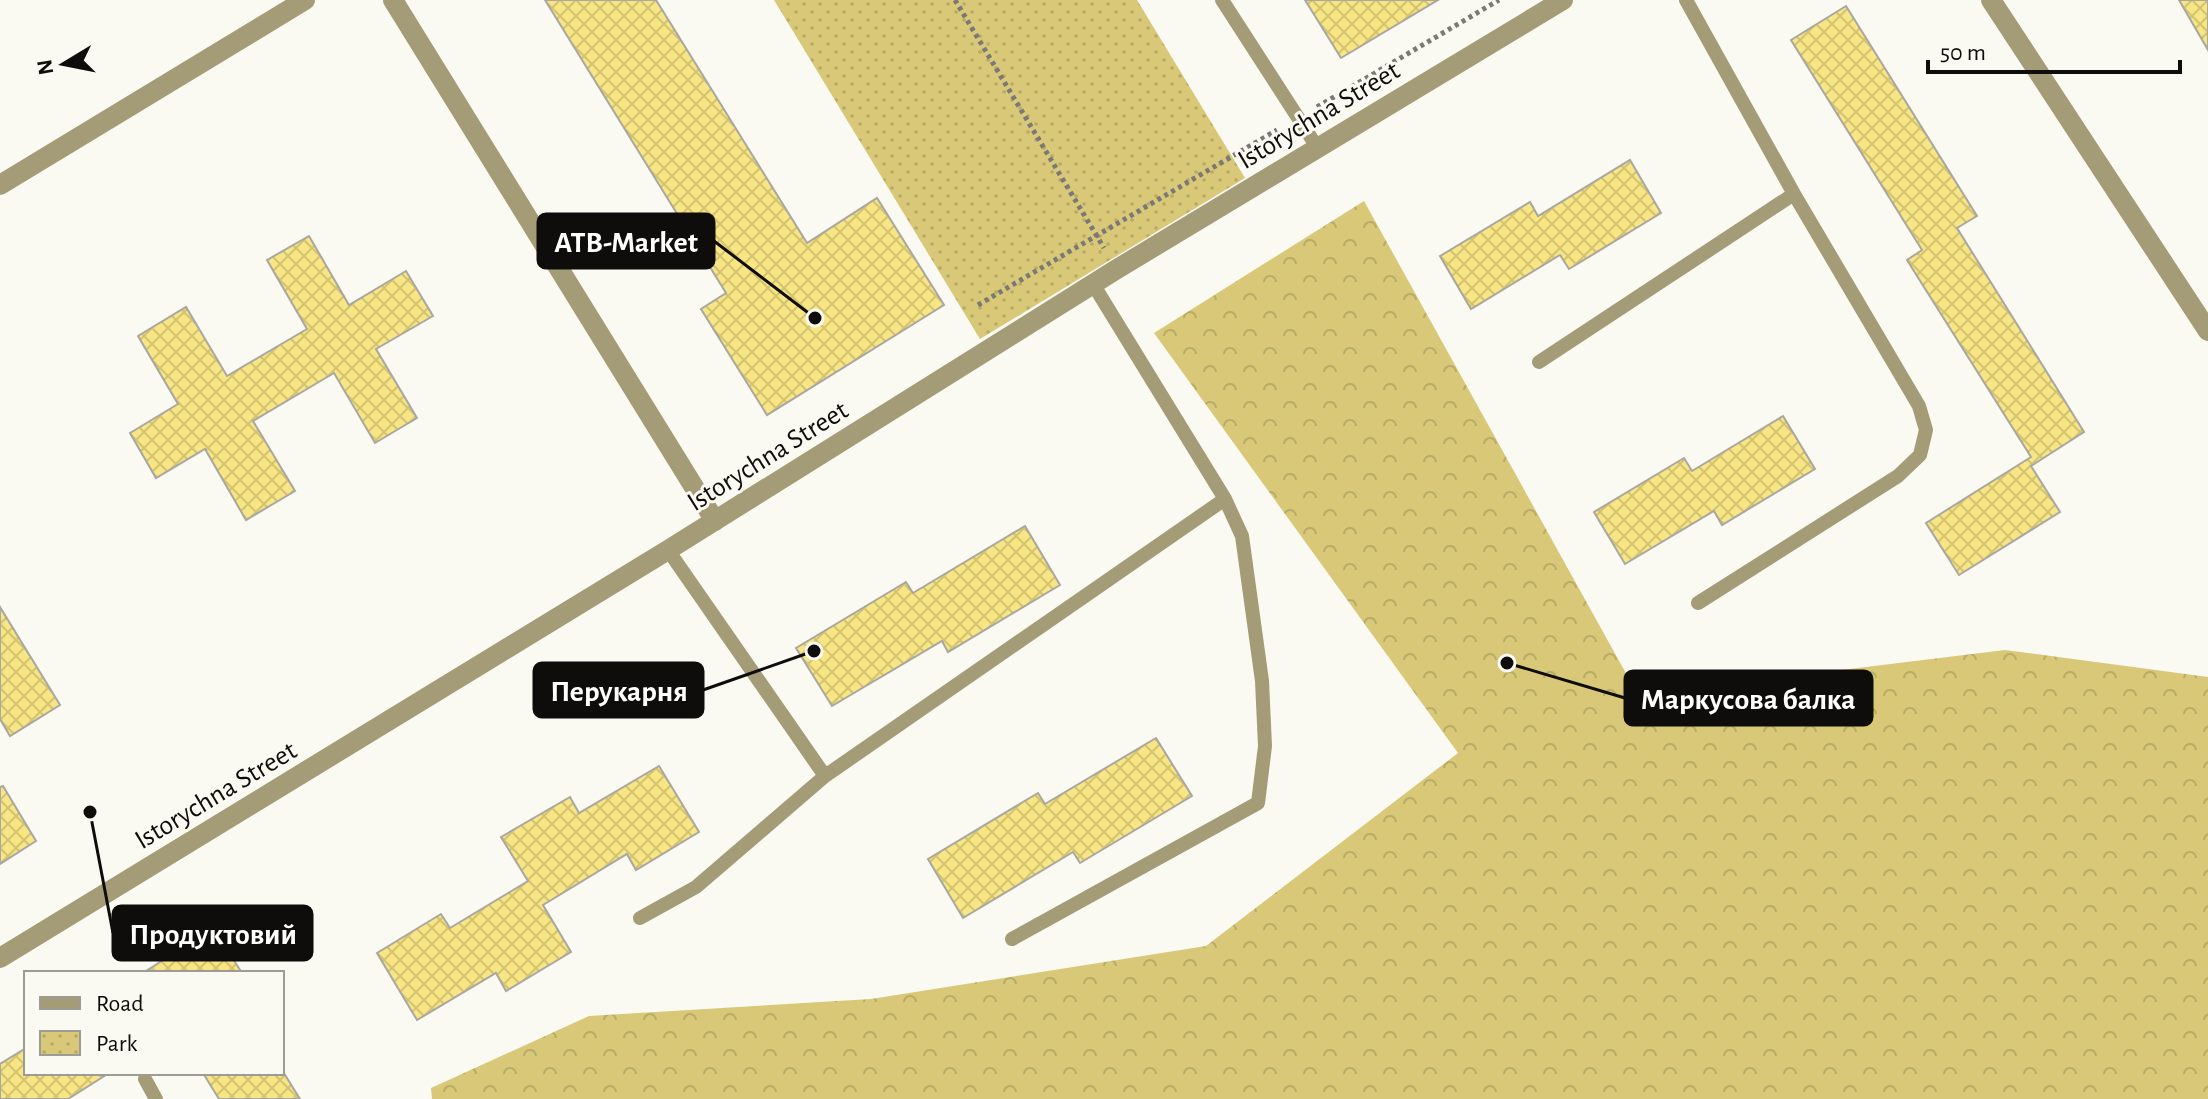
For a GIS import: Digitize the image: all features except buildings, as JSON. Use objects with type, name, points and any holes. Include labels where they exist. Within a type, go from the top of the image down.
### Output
[{"type":"street","points":[[0,185],[305,0]]},
{"type":"street","points":[[393,0],[715,521]]},
{"type":"street","name":"Istorychna Street","points":[[0,958],[668,550],[1117,269],[1563,0]]},
{"type":"street","points":[[1991,0],[2208,331]]},
{"type":"lane","points":[[1222,0],[1317,147]]},
{"type":"lane","points":[[1686,0],[1794,194],[1910,388],[1926,430],[1920,455],[1898,476],[1698,603]]},
{"type":"lane","points":[[1539,362],[1794,194]]},
{"type":"lane","points":[[1012,939],[1258,803],[1265,746],[1262,681],[1242,536],[1225,499],[1093,284]]},
{"type":"lane","points":[[640,918],[696,887],[825,776],[1225,499]]},
{"type":"lane","points":[[668,550],[825,776]]},
{"type":"lane","points":[[145,1079],[156,1099]]},
{"type":"path","points":[[955,0],[1117,269]]},
{"type":"path","points":[[978,305],[1499,0]]},
{"type":"green space","points":[[774,0],[1137,0],[1245,178],[980,339]]},
{"type":"green space","points":[[1364,201],[1638,695],[2005,650],[2208,677],[2208,1099],[432,1099],[431,1088],[589,1016],[871,999],[1206,946],[1458,753],[1154,333]]},
{"type":"place","name":"ATB-Market","points":[[815,318]]},
{"type":"place","name":"Перукарня","points":[[814,651]]},
{"type":"place","name":"Маркусова балка","points":[[1507,663]]},
{"type":"place","name":"Продуктовий","points":[[90,812]]}]
